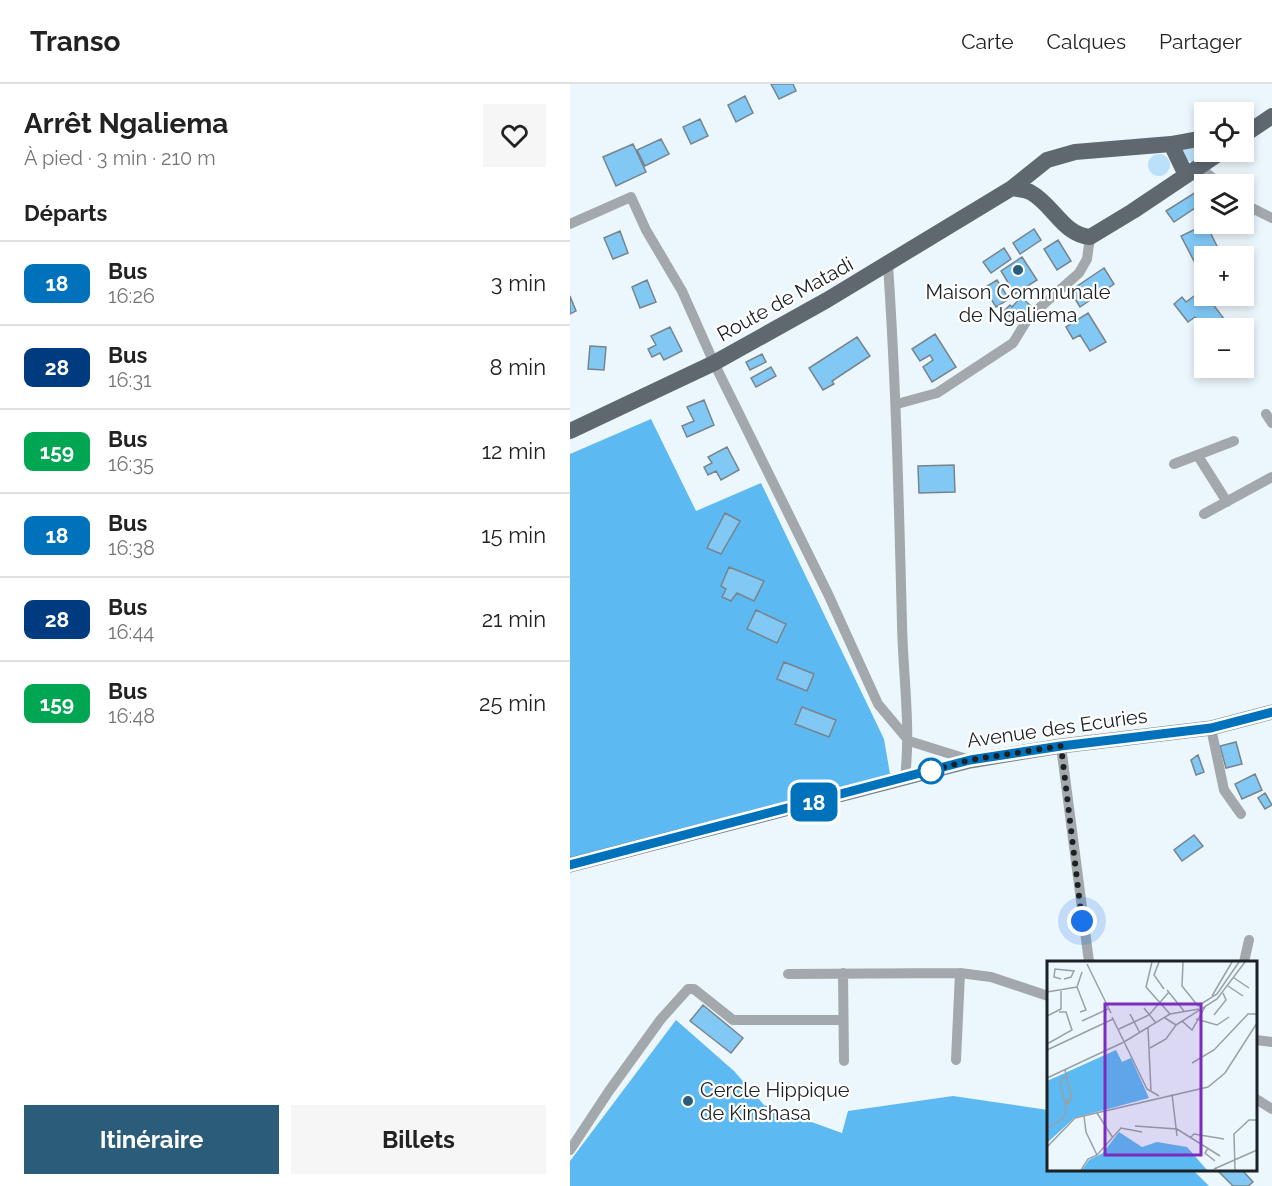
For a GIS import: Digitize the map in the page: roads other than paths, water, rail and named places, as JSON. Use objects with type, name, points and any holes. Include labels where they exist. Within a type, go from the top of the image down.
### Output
[{"type":"main road","name":"Route de Matadi","points":[[570,430],[714,363],[888,265],[1012,188],[1047,160],[1075,152],[1172,144],[1194,140]]},
{"type":"main road","points":[[1172,144],[1192,171]]},
{"type":"main road","points":[[1012,188],[1029,192],[1043,201],[1073,232],[1090,237],[1206,162]]},
{"type":"street","points":[[1192,171],[1198,174]]},
{"type":"street","points":[[570,224],[631,197],[646,230],[682,291],[714,363],[828,594],[878,704],[909,741],[970,760]]},
{"type":"street","points":[[1254,209],[1272,218]]},
{"type":"street","points":[[897,404],[937,393],[1013,343],[1029,317],[1079,273],[1087,259],[1090,237]]},
{"type":"street","points":[[888,265],[897,404],[903,672],[909,741],[905,778]]},
{"type":"street","points":[[1174,464],[1234,441]]},
{"type":"street","points":[[1198,456],[1227,502]]},
{"type":"street","points":[[1204,514],[1272,477]]},
{"type":"street","name":"Avenue des Ecuries","points":[[570,865],[970,760],[1061,746],[1211,728],[1272,712]]},
{"type":"street","points":[[1211,728],[1224,790],[1240,814]]},
{"type":"street","points":[[1061,746],[1089,961]]},
{"type":"street","points":[[1244,961],[1249,940]]},
{"type":"street","points":[[843,973],[844,1061]]},
{"type":"street","points":[[957,1060],[960,973]]},
{"type":"street","points":[[788,974],[960,973],[991,977],[1047,996]]},
{"type":"street","points":[[570,1150],[661,1019],[688,989],[694,989],[733,1020],[843,1020]]},
{"type":"street","points":[[1257,1040],[1272,1042]]},
{"type":"street","points":[[1257,1100],[1272,1109]]},
{"type":"place","name":"Maison Communale de Ngaliema","points":[[1018,270]]},
{"type":"place","name":"Cercle Hippique de Kinshasa","points":[[688,1101]]}]
